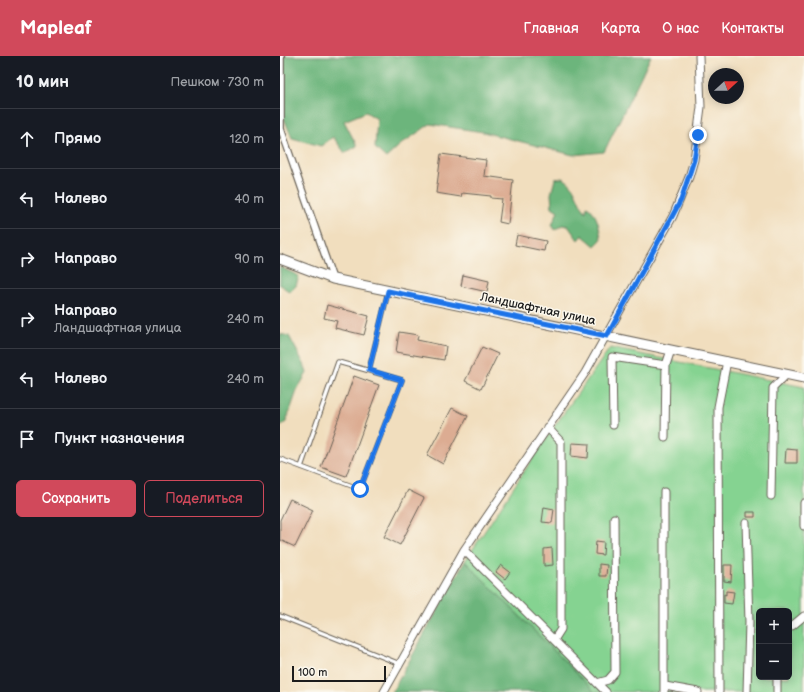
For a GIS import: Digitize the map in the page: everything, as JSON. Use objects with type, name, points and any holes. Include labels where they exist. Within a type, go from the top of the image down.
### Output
[{"type":"street","points":[[281,56],[281,129],[333,279]]},
{"type":"street","points":[[384,692],[464,550],[585,373],[674,216],[694,160],[700,107],[699,56]]},
{"type":"street","points":[[280,256],[293,263]]},
{"type":"street","points":[[280,259],[293,263]]},
{"type":"street","name":"Ландшафтная улица","points":[[293,263],[333,279],[804,378]]},
{"type":"street","points":[[666,437],[666,365],[671,350]]},
{"type":"street","points":[[612,426],[612,357],[666,365]]},
{"type":"street","points":[[719,692],[718,407],[726,361]]},
{"type":"street","points":[[770,496],[773,388],[787,374]]},
{"type":"street","points":[[547,427],[561,442],[561,629],[554,640]]},
{"type":"street","points":[[664,492],[665,689],[698,692]]},
{"type":"street","points":[[804,503],[804,526]]},
{"type":"street","points":[[597,683],[608,680],[614,672],[614,518]]},
{"type":"street","points":[[746,523],[749,622],[747,692]]},
{"type":"street","points":[[464,550],[606,692]]},
{"type":"street","points":[[792,626],[804,616]]},
{"type":"street","points":[[777,680],[777,692]]},
{"type":"lane","points":[[369,370],[388,291]]},
{"type":"lane","points":[[280,459],[301,467],[360,489],[402,380],[338,362],[301,467]]},
{"type":"lane","points":[[280,616],[400,664]]},
{"type":"green space","points":[[282,56],[651,56],[604,152],[573,155],[483,132],[430,124],[400,145],[386,158],[375,148],[377,119],[366,112],[344,121],[357,146],[345,153],[333,137],[321,146],[292,138],[283,116]]},
{"type":"green space","points":[[562,178],[574,188],[586,212],[587,206],[596,216],[601,240],[595,246],[582,235],[578,240],[568,226],[562,225],[555,230],[552,225],[558,211],[552,207],[551,194],[555,179]]},
{"type":"green space","points":[[280,267],[299,276],[296,286],[290,292],[280,285]]},
{"type":"green space","points":[[280,334],[289,336],[304,364],[307,373],[298,388],[286,422],[280,426]]},
{"type":"green space","points":[[610,348],[804,387],[804,692],[595,692],[465,561],[549,434]]},
{"type":"green space","points":[[465,561],[595,692],[392,692]]},
{"type":"building","points":[[441,154],[486,160],[484,176],[513,180],[508,224],[499,222],[502,199],[491,198],[491,196],[462,193],[461,197],[436,193]]},
{"type":"building","points":[[517,235],[546,241],[544,251],[515,245]]},
{"type":"building","points":[[463,275],[489,281],[487,292],[461,286]]},
{"type":"building","points":[[327,305],[369,316],[364,335],[335,328],[337,321],[324,318]]},
{"type":"building","points":[[399,332],[418,335],[417,340],[446,346],[444,360],[396,352]]},
{"type":"building","points":[[482,347],[498,354],[481,389],[465,381]]},
{"type":"building","points":[[354,376],[379,385],[346,476],[321,467]]},
{"type":"building","points":[[452,408],[468,416],[443,464],[427,455]]},
{"type":"building","points":[[572,443],[589,444],[588,458],[571,456]]},
{"type":"building","points":[[786,449],[797,450],[797,463],[785,463]]},
{"type":"building","points":[[408,490],[424,498],[400,545],[384,537]]},
{"type":"building","points":[[290,499],[313,510],[295,547],[280,540],[280,520]]},
{"type":"building","points":[[544,507],[554,509],[552,523],[542,522]]},
{"type":"building","points":[[747,512],[755,512],[755,517],[747,517]]},
{"type":"building","points":[[596,541],[604,542],[603,555],[595,554]]},
{"type":"building","points":[[552,548],[553,565],[544,566],[544,549]]},
{"type":"building","points":[[599,564],[607,565],[606,576],[599,576]]},
{"type":"building","points":[[501,565],[510,572],[505,579],[496,572]]},
{"type":"building","points":[[724,565],[732,565],[731,582],[724,581]]},
{"type":"building","points":[[726,591],[734,592],[732,604],[724,603],[724,594],[726,595]]},
{"type":"route","points":[[360,489],[402,380],[369,370],[388,291],[607,336],[674,216],[689,177],[694,160],[698,135]]}]
